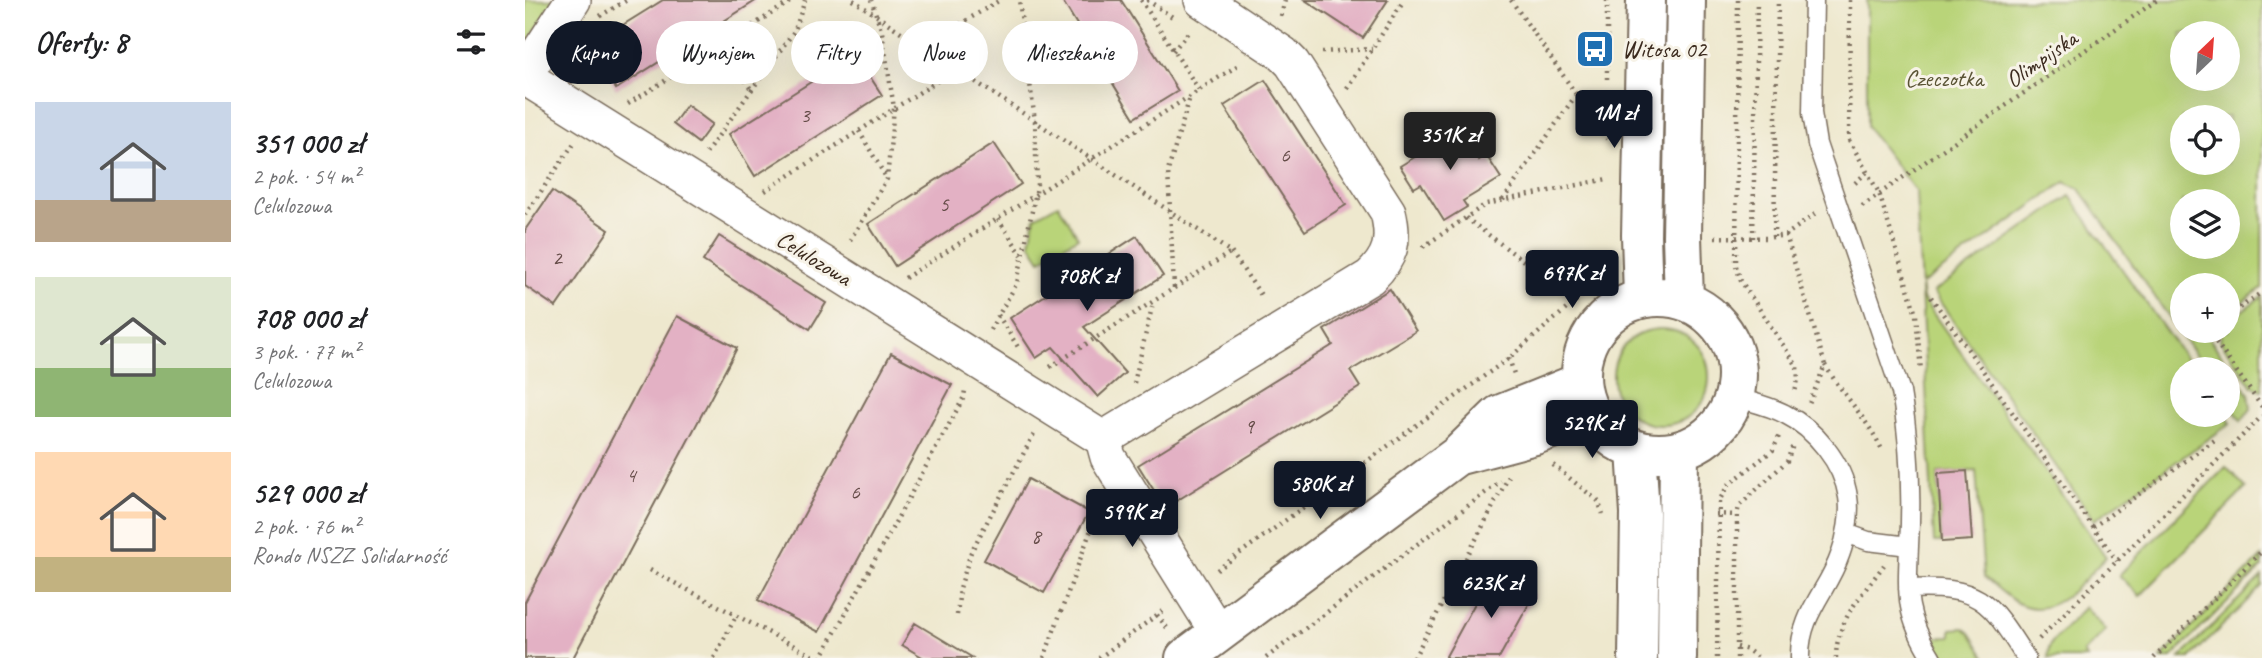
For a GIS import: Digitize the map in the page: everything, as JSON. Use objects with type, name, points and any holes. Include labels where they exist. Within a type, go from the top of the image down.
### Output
[{"type":"main road","points":[[1643,298],[1641,235],[1646,0]]},
{"type":"main road","points":[[1684,300],[1682,236],[1686,0]]},
{"type":"main road","points":[[1663,296],[1684,300],[1705,311],[1722,328],[1736,361],[1738,373],[1735,397],[1723,421],[1703,440],[1679,450],[1657,453],[1636,450],[1611,436],[1586,398],[1583,354],[1596,328],[1616,309],[1643,298],[1663,296]]},
{"type":"main road","points":[[1185,658],[1458,456],[1535,435],[1586,398]]},
{"type":"main road","points":[[1636,450],[1640,513],[1638,658]]},
{"type":"main road","points":[[1677,658],[1679,450]]},
{"type":"street","points":[[525,75],[573,0]]},
{"type":"street","points":[[1196,14],[1267,56],[1292,64],[1388,212],[1391,238],[1389,253],[1383,265],[1370,277],[1103,439],[1108,457],[1218,634]]},
{"type":"street","name":"Celulozowa","points":[[525,75],[970,372],[1019,386],[1103,439]]},
{"type":"lane","points":[[1814,0],[1812,113],[1817,144],[1901,392],[1907,428],[1911,513],[1908,589],[1913,623],[1932,658]]},
{"type":"lane","points":[[1735,397],[1794,419],[1825,447],[1840,473],[1848,497],[1846,533],[1840,556],[1812,606],[1799,648],[1800,658]]},
{"type":"lane","points":[[1846,533],[1868,541],[1909,546]]},
{"type":"lane","points":[[1908,589],[1945,588],[1966,592],[1982,601],[2001,620],[2025,656]]},
{"type":"path","points":[[760,21],[793,0]]},
{"type":"path","points":[[704,157],[795,30],[805,0]]},
{"type":"path","points":[[853,0],[898,29]]},
{"type":"path","points":[[850,240],[887,179],[894,108],[882,32],[871,0]]},
{"type":"path","points":[[967,21],[1000,0]]},
{"type":"path","points":[[650,570],[819,658],[964,397],[970,372],[1017,283],[1037,187],[1035,121],[1019,0]]},
{"type":"path","points":[[1141,0],[1199,90]]},
{"type":"path","points":[[1327,119],[1404,0]]},
{"type":"path","points":[[1511,0],[1607,139]]},
{"type":"path","points":[[1607,0],[1607,83]]},
{"type":"path","points":[[1737,658],[1737,515],[1739,506],[1787,461],[1798,380],[1797,366],[1741,281],[1736,265],[1738,0]]},
{"type":"path","points":[[1753,238],[1757,0]]},
{"type":"path","points":[[1774,237],[1778,0]]},
{"type":"path","points":[[1850,0],[1849,140],[1879,193],[1916,315],[1921,380]]},
{"type":"path","name":"Olimpijska","points":[[1843,219],[2157,0]]},
{"type":"path","points":[[1174,51],[1196,14]]},
{"type":"path","points":[[899,282],[1199,90],[1267,56],[1372,48]]},
{"type":"path","points":[[624,106],[659,84]]},
{"type":"path","points":[[748,84],[752,90]]},
{"type":"path","points":[[761,193],[929,84]]},
{"type":"path","points":[[980,84],[1231,252],[1261,295]]},
{"type":"path","points":[[1502,201],[1576,95]]},
{"type":"path","points":[[1174,289],[1168,171],[1191,96]]},
{"type":"path","points":[[1607,125],[1607,152]]},
{"type":"path","points":[[859,131],[887,179]]},
{"type":"path","points":[[525,215],[577,140]]},
{"type":"path","points":[[1607,165],[1607,192]]},
{"type":"path","points":[[1682,236],[1753,238],[1786,235],[1868,171]]},
{"type":"path","points":[[1419,250],[1486,204],[1607,179]]},
{"type":"path","points":[[1465,218],[1576,300]]},
{"type":"path","points":[[998,219],[1022,255]]},
{"type":"path","points":[[1717,658],[1719,501],[1728,485],[1773,450],[1825,365],[1786,235]]},
{"type":"path","points":[[1019,386],[1231,252]]},
{"type":"path","points":[[1099,658],[1509,358],[1604,273],[1607,261]]},
{"type":"path","points":[[2240,308],[2262,292]]},
{"type":"path","points":[[1931,297],[2117,561]]},
{"type":"path","points":[[1132,388],[1153,302]]},
{"type":"path","points":[[2217,343],[2262,407]]},
{"type":"path","points":[[2025,656],[2262,416]]},
{"type":"path","points":[[957,615],[960,588],[971,552],[1037,429]]},
{"type":"path","points":[[2093,527],[2216,439]]},
{"type":"path","points":[[1542,461],[1561,469],[1598,501],[1604,512],[1603,525]]},
{"type":"path","points":[[1266,658],[1516,470]]},
{"type":"path","points":[[1414,658],[1509,475]]},
{"type":"path","points":[[1044,658],[1102,500]]},
{"type":"path","points":[[2154,658],[2262,551]]},
{"type":"path","points":[[714,658],[736,615]]},
{"type":"path","points":[[1737,648],[1748,650],[1758,658]]},
{"type":"green space","points":[[525,0],[555,0],[525,47]]},
{"type":"green space","name":"Czeczotka","points":[[1867,0],[2262,0],[2262,288],[2240,304],[2240,273],[2170,273],[2170,319],[2080,189],[2065,182],[1921,285],[1923,299],[2106,557],[2068,595],[2045,607],[2033,608],[2020,604],[1984,577],[1976,471],[1938,473],[1942,542],[1934,542],[1916,192],[1867,127]]},
{"type":"green space","points":[[2070,196],[2170,337],[2170,343],[2175,343],[2184,357],[2170,357],[2170,427],[2225,427],[2094,520],[1933,292]]},
{"type":"green space","points":[[1058,204],[1078,237],[1041,260],[1030,243],[1035,217]]},
{"type":"green space","points":[[2262,296],[2262,391],[2252,386],[2240,369],[2240,357],[2231,357],[2221,343],[2240,343],[2240,312]]},
{"type":"green space","points":[[1661,329],[1679,333],[1695,343],[1705,359],[1709,377],[1705,395],[1695,411],[1679,421],[1661,425],[1643,421],[1627,411],[1617,395],[1613,377],[1617,359],[1627,343],[1643,333]]},
{"type":"green space","points":[[2187,343],[2213,343],[2223,357],[2197,357]]},
{"type":"green space","points":[[2240,381],[2249,394],[2251,409],[2241,421]]},
{"type":"green space","points":[[2226,467],[2246,488],[2140,596],[2119,575]]},
{"type":"green space","points":[[2262,557],[2262,567],[2171,658],[2161,658]]},
{"type":"green space","points":[[2262,576],[2262,586],[2190,658],[2180,658]]},
{"type":"green space","points":[[2085,607],[2106,630],[2083,653],[2087,658],[2048,658],[2052,642]]},
{"type":"green space","points":[[1964,628],[1986,658],[1942,658],[1928,638],[1951,637],[1951,629]]},
{"type":"building","points":[[663,0],[757,0],[724,21],[656,21],[656,64],[642,73],[642,21],[629,21]]},
{"type":"building","points":[[1062,0],[1121,0],[1134,21],[1075,21]]},
{"type":"building","points":[[1305,0],[1388,0],[1363,38]]},
{"type":"building","points":[[1138,27],[1178,91],[1134,118],[1113,84],[1138,84]]},
{"type":"building","points":[[1265,80],[1346,205],[1305,231],[1224,106]]},
{"type":"building","points":[[808,84],[875,84],[882,95],[755,176],[729,134]]},
{"type":"building","points":[[687,105],[712,124],[698,143],[673,124]]},
{"type":"building","points":[[1456,121],[1479,160],[1486,155],[1501,178],[1463,201],[1467,207],[1444,221],[1421,184],[1414,188],[1400,166],[1438,143],[1433,135]]},
{"type":"building","points":[[994,143],[1021,184],[895,266],[868,224]]},
{"type":"building","points":[[552,191],[609,230],[556,307],[525,286],[525,230]]},
{"type":"building","points":[[719,236],[826,303],[810,329],[703,261]]},
{"type":"building","points":[[1137,236],[1163,276],[1084,327],[1125,373],[1098,397],[1053,347],[1036,358],[1010,318]]},
{"type":"building","points":[[1390,289],[1416,331],[1350,371],[1360,387],[1165,508],[1138,465],[1333,345],[1324,330]]},
{"type":"building","points":[[677,316],[737,348],[573,658],[525,658],[525,602]]},
{"type":"building","points":[[891,353],[952,385],[819,632],[758,600]]},
{"type":"building","points":[[1967,471],[1972,540],[1942,542],[1938,473]]},
{"type":"building","points":[[1028,479],[1089,512],[1044,593],[984,560]]},
{"type":"building","points":[[1492,572],[1534,595],[1499,658],[1445,658]]},
{"type":"building","points":[[915,623],[973,658],[924,658],[902,645]]},
{"type":"place","name":"Witosa 02","points":[[1595,49]]}]
